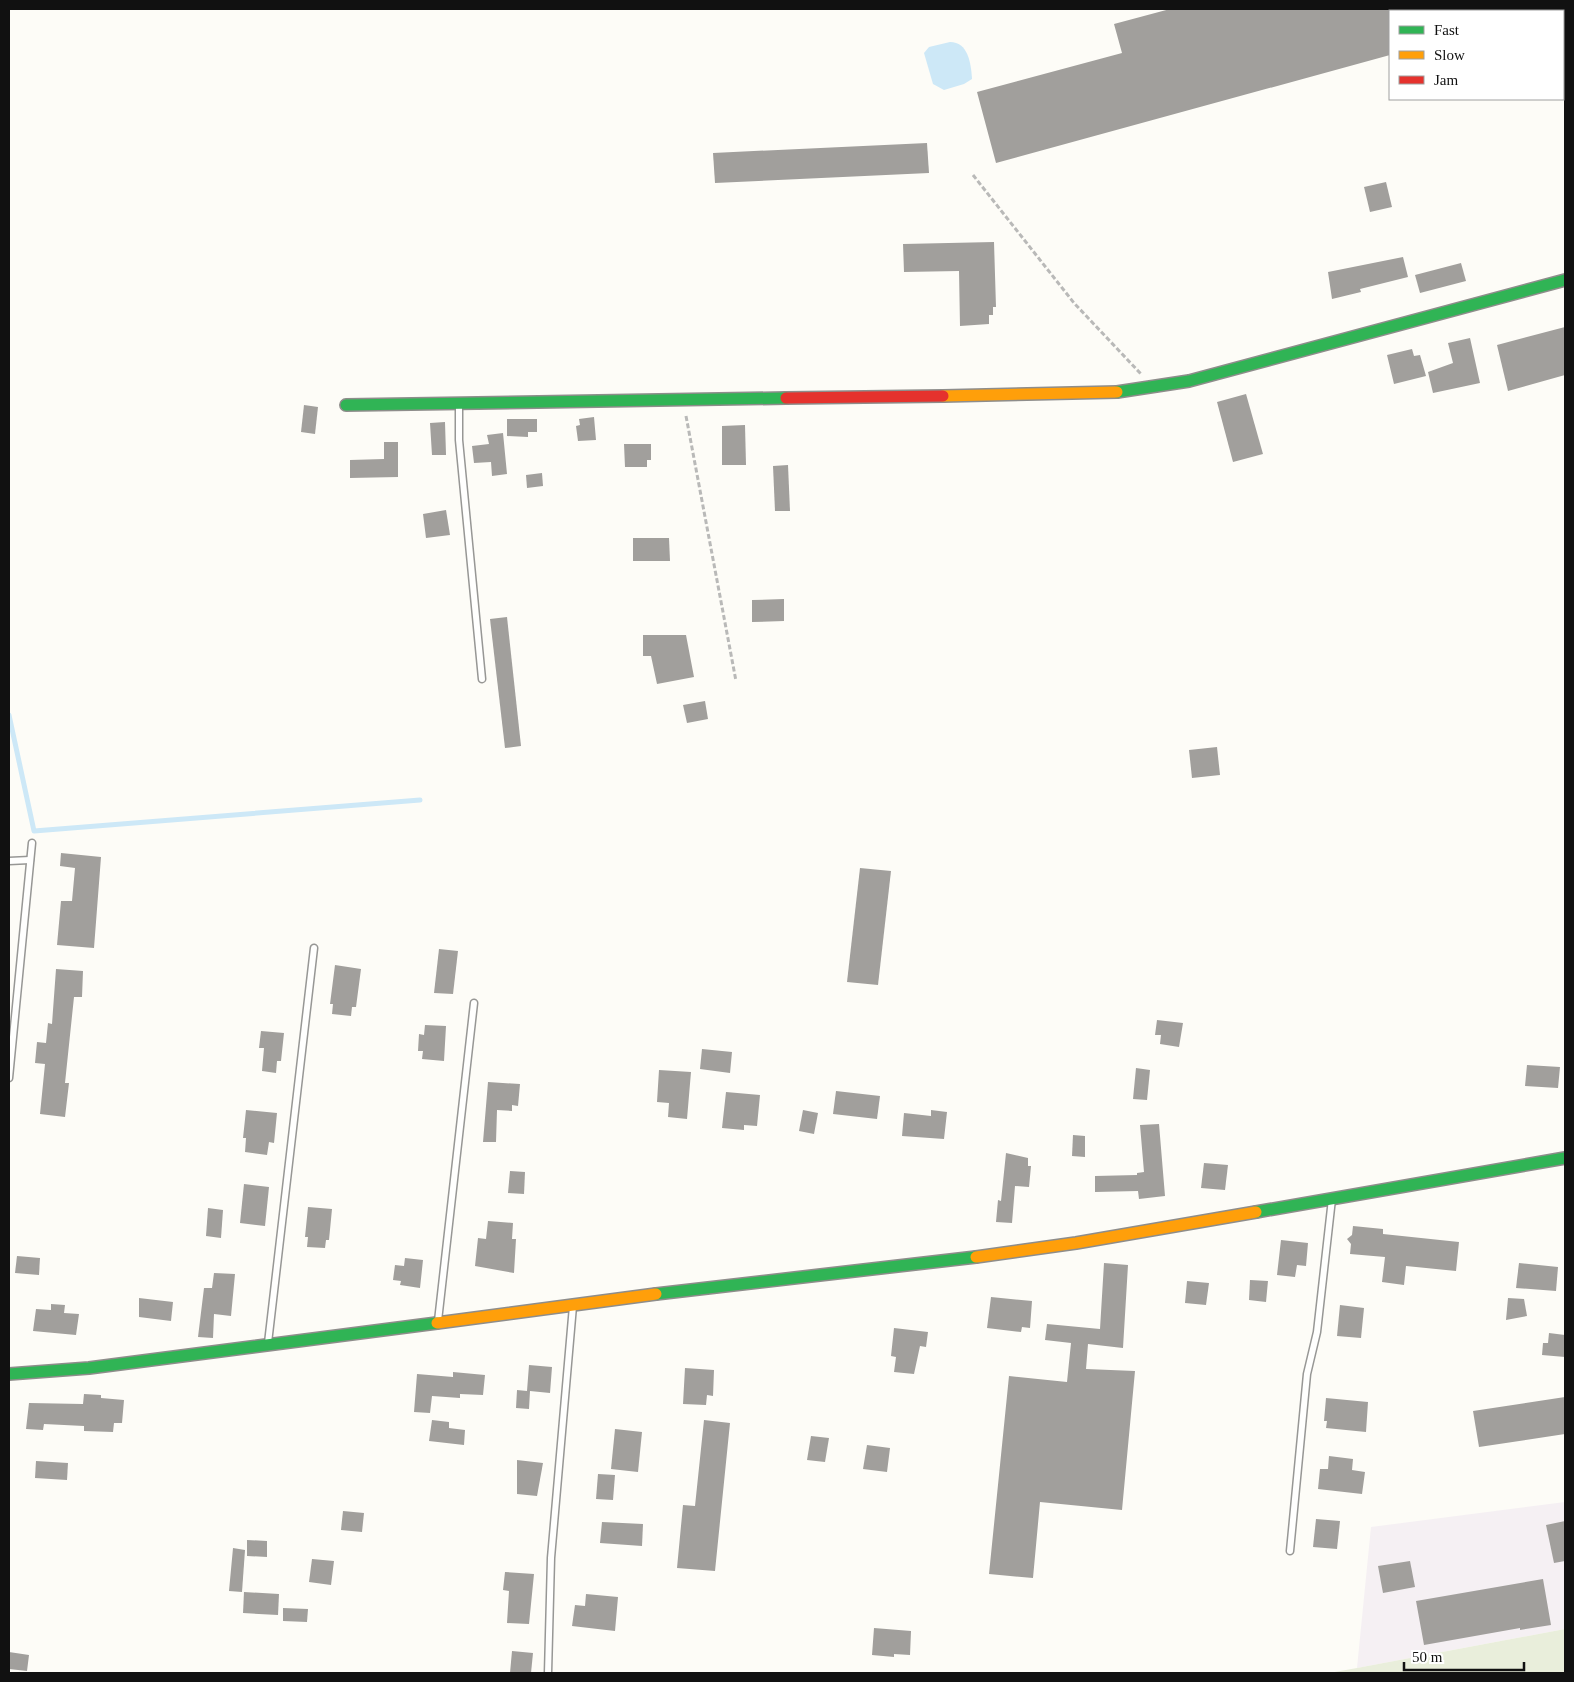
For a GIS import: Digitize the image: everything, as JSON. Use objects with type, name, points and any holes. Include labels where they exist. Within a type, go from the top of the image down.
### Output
[{"type":"street","points":[[346,405],[1088,394],[1160,387],[1565,280]]},
{"type":"street","points":[[9,1374],[89,1368],[438,1322],[1076,1243],[1565,1158]]},
{"type":"lane","points":[[459,404],[459,440],[482,679]]},
{"type":"lane","points":[[9,1078],[32,843]]},
{"type":"lane","points":[[9,861],[30,860]]},
{"type":"lane","points":[[268,1344],[314,948]]},
{"type":"lane","points":[[438,1322],[474,1003]]},
{"type":"lane","points":[[1290,1551],[1307,1374],[1317,1332],[1332,1198]]},
{"type":"lane","points":[[548,1673],[551,1558],[573,1305]]},
{"type":"path","points":[[974,174],[1074,303],[1142,374],[1160,387]]},
{"type":"path","points":[[683,400],[736,681]]},
{"type":"shaded area","points":[[1565,1502],[1565,1629],[1357,1668],[1371,1527]]},
{"type":"green space","points":[[1565,1629],[1565,1673],[1329,1673],[1357,1668]]},
{"type":"water","points":[[950,42],[956,43],[965,49],[971,66],[972,79],[964,84],[944,90],[933,84],[924,53],[929,47]]},
{"type":"building","points":[[1170,9],[1390,9],[1389,55],[996,163],[977,92],[1122,53],[1114,24]]},
{"type":"building","points":[[927,143],[929,173],[715,183],[713,153]]},
{"type":"building","points":[[1386,182],[1392,207],[1370,212],[1364,187]]},
{"type":"building","points":[[994,242],[996,307],[993,307],[993,315],[989,315],[989,324],[960,326],[959,271],[904,272],[903,244]]},
{"type":"building","points":[[1403,257],[1408,277],[1360,289],[1361,292],[1332,299],[1328,272]]},
{"type":"building","points":[[1461,263],[1466,281],[1420,293],[1415,275]]},
{"type":"building","points":[[1565,327],[1565,375],[1508,391],[1497,345]]},
{"type":"building","points":[[1470,338],[1480,383],[1433,393],[1428,372],[1453,363],[1448,343]]},
{"type":"building","points":[[1412,349],[1414,356],[1420,355],[1426,376],[1394,384],[1387,355]]},
{"type":"building","points":[[1246,394],[1263,454],[1233,462],[1217,402]]},
{"type":"building","points":[[304,405],[318,407],[315,434],[301,432]]},
{"type":"building","points":[[594,417],[596,440],[578,441],[576,426],[580,425],[579,419]]},
{"type":"building","points":[[507,419],[537,419],[537,432],[528,432],[528,437],[507,436]]},
{"type":"building","points":[[445,422],[446,455],[432,455],[430,423]]},
{"type":"building","points":[[745,425],[746,465],[722,465],[722,426]]},
{"type":"building","points":[[503,433],[507,474],[492,476],[491,462],[474,463],[472,446],[489,444],[487,435]]},
{"type":"building","points":[[384,442],[398,442],[398,477],[350,478],[350,460],[384,459]]},
{"type":"building","points":[[624,444],[651,444],[651,460],[647,460],[647,467],[625,467]]},
{"type":"building","points":[[788,465],[790,511],[775,511],[773,466]]},
{"type":"building","points":[[542,473],[543,486],[527,488],[526,475]]},
{"type":"building","points":[[446,510],[450,535],[426,538],[423,514]]},
{"type":"building","points":[[633,538],[669,538],[670,561],[633,561]]},
{"type":"building","points":[[784,599],[784,621],[752,622],[752,600]]},
{"type":"building","points":[[507,617],[521,746],[505,748],[490,619]]},
{"type":"building","points":[[643,635],[686,635],[694,677],[657,684],[651,656],[643,656]]},
{"type":"building","points":[[705,701],[708,719],[687,723],[683,705]]},
{"type":"building","points":[[1217,747],[1220,775],[1192,778],[1189,750]]},
{"type":"building","points":[[61,853],[101,857],[94,948],[57,945],[61,901],[72,901],[75,868],[60,866]]},
{"type":"building","points":[[860,868],[891,871],[878,985],[847,982]]},
{"type":"building","points":[[439,949],[458,951],[453,994],[434,993]]},
{"type":"building","points":[[335,965],[361,969],[356,1007],[352,1007],[351,1016],[332,1014],[333,1004],[330,1004]]},
{"type":"building","points":[[56,969],[83,971],[82,997],[74,997],[65,1083],[69,1083],[65,1117],[40,1114],[45,1064],[35,1063],[37,1042],[46,1043],[48,1023],[52,1024]]},
{"type":"building","points":[[1157,1020],[1183,1023],[1179,1047],[1160,1044],[1161,1035],[1155,1035]]},
{"type":"building","points":[[425,1025],[446,1026],[444,1061],[422,1059],[423,1051],[418,1051],[419,1034],[424,1035]]},
{"type":"building","points":[[261,1031],[284,1033],[281,1061],[277,1061],[276,1073],[262,1071],[264,1048],[259,1048]]},
{"type":"building","points":[[702,1049],[732,1052],[730,1073],[700,1069]]},
{"type":"building","points":[[1527,1065],[1560,1067],[1558,1088],[1525,1086]]},
{"type":"building","points":[[1136,1068],[1150,1070],[1147,1100],[1133,1099]]},
{"type":"building","points":[[659,1070],[691,1072],[687,1119],[668,1117],[669,1103],[657,1102]]},
{"type":"building","points":[[488,1082],[520,1084],[518,1106],[512,1105],[512,1111],[497,1110],[496,1142],[483,1142]]},
{"type":"building","points":[[836,1091],[880,1096],[877,1119],[833,1114]]},
{"type":"building","points":[[726,1092],[760,1095],[757,1126],[744,1125],[744,1130],[722,1128]]},
{"type":"building","points":[[246,1110],[277,1113],[274,1143],[269,1142],[267,1155],[245,1152],[246,1138],[243,1138]]},
{"type":"building","points":[[803,1110],[818,1113],[814,1134],[799,1131]]},
{"type":"building","points":[[931,1110],[947,1112],[944,1139],[902,1136],[904,1113],[931,1116]]},
{"type":"building","points":[[1159,1124],[1165,1196],[1139,1199],[1138,1191],[1095,1192],[1095,1176],[1137,1175],[1137,1173],[1144,1172],[1140,1125]]},
{"type":"building","points":[[1073,1135],[1085,1136],[1085,1157],[1072,1156]]},
{"type":"building","points":[[1006,1153],[1028,1158],[1028,1166],[1031,1166],[1029,1187],[1015,1186],[1012,1223],[996,1222],[998,1200],[1001,1201]]},
{"type":"building","points":[[1204,1163],[1228,1165],[1225,1190],[1201,1188]]},
{"type":"building","points":[[510,1171],[525,1172],[524,1194],[508,1193]]},
{"type":"building","points":[[244,1184],[269,1187],[265,1226],[240,1223]]},
{"type":"building","points":[[308,1207],[332,1209],[329,1240],[326,1240],[325,1248],[307,1247],[308,1237],[305,1237]]},
{"type":"building","points":[[208,1208],[223,1210],[221,1238],[206,1236]]},
{"type":"building","points":[[488,1221],[513,1223],[512,1239],[516,1239],[514,1273],[475,1266],[478,1238],[486,1239]]},
{"type":"building","points":[[1353,1226],[1383,1229],[1383,1234],[1459,1242],[1456,1271],[1406,1266],[1404,1285],[1382,1282],[1385,1257],[1350,1254],[1351,1244],[1347,1239],[1352,1235]]},
{"type":"building","points":[[1281,1240],[1308,1243],[1306,1266],[1297,1265],[1295,1277],[1277,1275]]},
{"type":"building","points":[[17,1256],[40,1258],[39,1275],[15,1273]]},
{"type":"building","points":[[405,1258],[423,1260],[420,1288],[400,1285],[401,1281],[393,1280],[395,1265],[404,1266]]},
{"type":"building","points":[[1104,1263],[1128,1265],[1123,1348],[1088,1344],[1086,1369],[1135,1371],[1122,1510],[1040,1502],[1033,1578],[989,1574],[1009,1376],[1067,1382],[1071,1343],[1045,1340],[1047,1324],[1100,1329]]},
{"type":"building","points":[[1519,1263],[1558,1267],[1556,1291],[1516,1288]]},
{"type":"building","points":[[214,1273],[235,1274],[231,1316],[214,1314],[213,1338],[198,1337],[204,1288],[212,1288]]},
{"type":"building","points":[[1250,1280],[1268,1281],[1266,1302],[1249,1300]]},
{"type":"building","points":[[1187,1281],[1209,1283],[1206,1305],[1185,1303]]},
{"type":"building","points":[[991,1297],[1032,1301],[1030,1328],[1022,1327],[1021,1332],[987,1328]]},
{"type":"building","points":[[139,1298],[173,1302],[171,1321],[139,1317]]},
{"type":"building","points":[[1508,1298],[1524,1299],[1527,1316],[1506,1320]]},
{"type":"building","points":[[51,1304],[65,1305],[64,1313],[79,1314],[76,1335],[33,1331],[36,1309],[51,1310]]},
{"type":"building","points":[[1340,1305],[1364,1308],[1361,1338],[1337,1336]]},
{"type":"building","points":[[894,1328],[928,1332],[926,1347],[920,1346],[914,1374],[894,1372],[896,1357],[891,1356]]},
{"type":"building","points":[[1549,1333],[1565,1335],[1565,1357],[1542,1355],[1543,1343],[1548,1343]]},
{"type":"building","points":[[529,1365],[552,1367],[550,1393],[530,1391],[529,1409],[516,1408],[517,1390],[527,1391]]},
{"type":"building","points":[[685,1368],[714,1370],[713,1396],[707,1395],[706,1405],[683,1404]]},
{"type":"building","points":[[453,1372],[485,1375],[483,1395],[460,1394],[460,1398],[432,1396],[430,1413],[414,1412],[417,1374],[453,1377]]},
{"type":"building","points":[[84,1394],[101,1395],[101,1398],[124,1400],[122,1423],[114,1423],[113,1432],[84,1431],[84,1426],[44,1424],[43,1430],[26,1429],[29,1403],[83,1404]]},
{"type":"building","points":[[1565,1397],[1565,1434],[1479,1447],[1473,1411]]},
{"type":"building","points":[[1326,1398],[1368,1402],[1366,1432],[1326,1428],[1327,1421],[1324,1421]]},
{"type":"building","points":[[432,1420],[449,1422],[449,1428],[465,1430],[464,1445],[429,1441]]},
{"type":"building","points":[[704,1420],[730,1423],[715,1571],[677,1568],[683,1505],[695,1506]]},
{"type":"building","points":[[615,1429],[642,1432],[638,1472],[611,1469]]},
{"type":"building","points":[[811,1436],[829,1438],[825,1462],[807,1460]]},
{"type":"building","points":[[867,1445],[890,1448],[887,1472],[863,1469]]},
{"type":"building","points":[[1329,1456],[1353,1459],[1352,1470],[1365,1472],[1362,1494],[1318,1489],[1320,1469],[1328,1469]]},
{"type":"building","points":[[517,1460],[543,1463],[537,1496],[517,1494]]},
{"type":"building","points":[[36,1461],[68,1463],[67,1480],[35,1478]]},
{"type":"building","points":[[598,1474],[615,1475],[613,1500],[596,1499]]},
{"type":"building","points":[[343,1511],[364,1513],[362,1532],[341,1530]]},
{"type":"building","points":[[1316,1519],[1340,1521],[1337,1549],[1313,1547]]},
{"type":"building","points":[[1565,1521],[1565,1561],[1554,1563],[1546,1525]]},
{"type":"building","points":[[602,1522],[643,1524],[642,1546],[600,1543]]},
{"type":"building","points":[[247,1540],[267,1541],[267,1557],[247,1556]]},
{"type":"building","points":[[233,1548],[245,1550],[242,1592],[229,1591]]},
{"type":"building","points":[[312,1559],[334,1561],[331,1585],[309,1582]]},
{"type":"building","points":[[1410,1561],[1415,1587],[1383,1593],[1378,1566]]},
{"type":"building","points":[[505,1572],[534,1574],[529,1624],[507,1623],[509,1591],[503,1590]]},
{"type":"building","points":[[1543,1579],[1551,1625],[1520,1630],[1520,1628],[1424,1645],[1416,1601]]},
{"type":"building","points":[[244,1592],[279,1594],[278,1615],[243,1613]]},
{"type":"building","points":[[586,1594],[618,1597],[615,1631],[572,1626],[575,1605],[585,1606]]},
{"type":"building","points":[[283,1608],[308,1609],[307,1622],[283,1621]]},
{"type":"building","points":[[874,1628],[911,1631],[910,1655],[894,1654],[894,1657],[872,1655]]},
{"type":"building","points":[[512,1651],[533,1653],[531,1673],[510,1673]]},
{"type":"building","points":[[9,1652],[29,1655],[27,1671],[9,1669]]},
{"type":"waterway","points":[[9,715],[34,831],[420,800]]},
{"type":"traffic: fast","points":[[1117,392],[1189,381],[1565,280]]},
{"type":"traffic: fast","points":[[346,405],[786,398]]},
{"type":"traffic: fast","points":[[1256,1212],[1565,1158]]},
{"type":"traffic: fast","points":[[656,1294],[976,1257]]},
{"type":"traffic: fast","points":[[9,1374],[89,1368],[437,1323]]},
{"type":"traffic: slow","points":[[943,396],[1117,392]]},
{"type":"traffic: slow","points":[[976,1257],[1076,1243],[1256,1212]]},
{"type":"traffic: slow","points":[[437,1323],[656,1294]]},
{"type":"traffic: jam","points":[[786,398],[943,396]]}]
